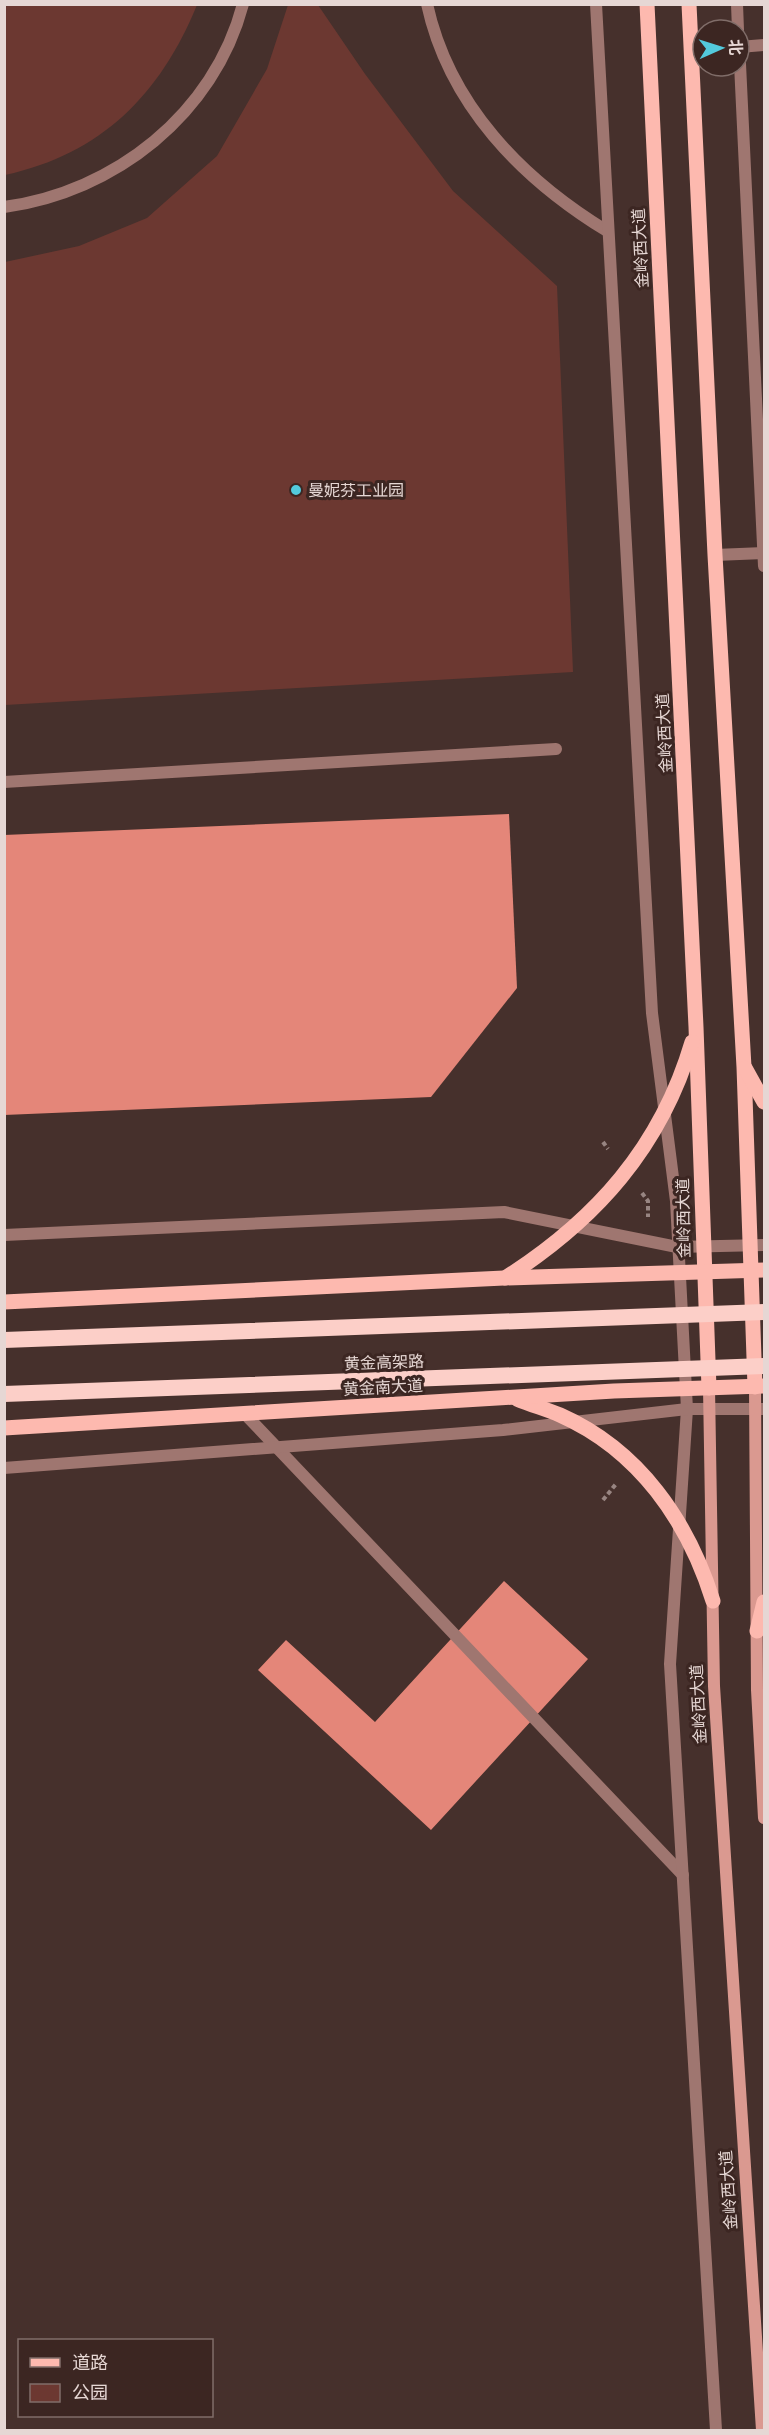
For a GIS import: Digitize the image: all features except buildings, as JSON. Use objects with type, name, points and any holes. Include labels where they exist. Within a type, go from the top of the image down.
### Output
[{"type":"highway","points":[[4,1340],[765,1312]]},
{"type":"highway","name":"黄金高架路","points":[[4,1394],[765,1366]]},
{"type":"main road","name":"金岭西大道","points":[[647,4],[696,1027],[702,1272],[709,1388],[714,1686],[762,2430]]},
{"type":"main road","points":[[698,78],[715,555],[744,1067],[758,1245],[760,1409],[757,1690],[765,1818]]},
{"type":"main road","points":[[504,1278],[539,1256],[576,1226],[629,1168],[664,1111],[685,1065],[696,1027]]},
{"type":"main road","points":[[744,1067],[765,1102]]},
{"type":"main road","points":[[4,1302],[504,1278],[758,1270]]},
{"type":"main road","name":"黄金南大道","points":[[4,1428],[760,1386]]},
{"type":"main road","points":[[514,1398],[573,1422],[602,1440],[633,1464],[653,1485],[679,1522],[703,1569],[713,1601]]},
{"type":"main road","points":[[757,1631],[765,1602]]},
{"type":"street","points":[[4,207],[58,196],[91,183],[122,166],[150,146],[179,118],[204,87],[225,53],[243,4]]},
{"type":"street","points":[[427,4],[440,46],[458,84],[487,128],[537,183],[571,209],[607,231]]},
{"type":"street","points":[[596,4],[652,1013],[676,1201],[687,1409],[670,1664],[716,2430]]},
{"type":"street","points":[[741,78],[765,566]]},
{"type":"street","points":[[715,555],[764,553]]},
{"type":"street","points":[[4,782],[556,749]]},
{"type":"street","points":[[4,1235],[504,1212],[677,1247],[758,1245]]},
{"type":"street","points":[[4,1468],[503,1430],[687,1409],[760,1409]]},
{"type":"street","points":[[244,1413],[683,1875]]},
{"type":"green space","points":[[5,5],[197,5],[165,67],[123,116],[98,136],[70,152],[39,165],[5,175]]},
{"type":"green space","points":[[288,5],[318,5],[365,74],[453,191],[557,286],[573,672],[5,705],[5,262],[79,246],[147,218],[217,156],[267,69]]},
{"type":"place","name":"曼妮芬工业园","points":[[296,490]]}]
